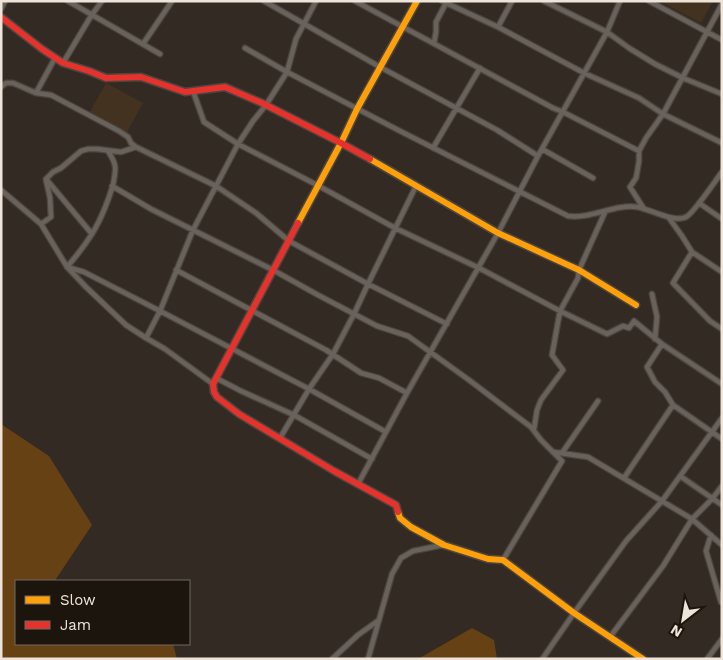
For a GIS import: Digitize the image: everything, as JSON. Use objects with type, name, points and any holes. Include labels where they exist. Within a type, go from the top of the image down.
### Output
[{"type":"street","points":[[1,9],[5,1]]},
{"type":"street","points":[[68,1],[160,54]]},
{"type":"street","points":[[63,63],[102,1]]},
{"type":"street","points":[[143,44],[172,1]]},
{"type":"street","points":[[264,1],[304,25],[497,130],[538,156]]},
{"type":"street","points":[[146,338],[160,310],[193,230],[238,144],[287,72],[296,39],[316,1]]},
{"type":"street","points":[[355,1],[553,108],[639,151]]},
{"type":"street","points":[[417,1],[357,109],[341,143],[317,185],[215,381],[216,396],[222,402],[280,438],[396,506],[400,518],[411,527],[444,545],[488,559],[502,560],[643,659]]},
{"type":"street","points":[[498,27],[512,1]]},
{"type":"street","points":[[544,1],[607,32],[648,60],[683,78],[722,94]]},
{"type":"street","points":[[358,484],[407,393],[498,233],[538,156],[607,32],[620,1]]},
{"type":"street","points":[[649,1],[722,40]]},
{"type":"street","points":[[434,44],[436,22],[444,2],[498,27],[584,73],[638,98],[663,114],[722,143]]},
{"type":"street","points":[[644,209],[630,187],[636,178],[639,151],[663,114],[722,4]]},
{"type":"street","points":[[1,17],[63,63],[89,70],[106,78],[141,77],[185,92],[225,88],[266,105],[341,143],[498,233],[579,270],[636,305]]},
{"type":"street","points":[[245,48],[357,109],[568,216],[586,216],[626,207],[636,207],[669,218],[684,218],[692,212],[722,172]]},
{"type":"street","points":[[36,93],[55,58]]},
{"type":"street","points":[[433,148],[480,68]]},
{"type":"street","points":[[1,87],[6,83],[13,83],[36,93],[51,95],[119,131],[128,137],[136,147],[216,186],[256,213],[289,241],[447,324]]},
{"type":"street","points":[[193,91],[204,122],[238,144],[395,228],[479,268],[607,334],[623,326],[630,328],[634,321],[655,339],[722,384]]},
{"type":"street","points":[[46,179],[81,151],[96,149],[121,152],[136,147]]},
{"type":"street","points":[[542,150],[593,178]]},
{"type":"street","points":[[68,267],[86,244],[100,221],[111,195],[115,168],[108,151]]},
{"type":"street","points":[[40,224],[51,217],[46,179]]},
{"type":"street","points":[[46,179],[92,234]]},
{"type":"street","points":[[112,186],[151,209],[273,270],[377,326],[408,336],[431,351],[534,429],[541,440],[562,461],[502,560]]},
{"type":"street","points":[[280,438],[308,389],[333,354],[416,186]]},
{"type":"street","points":[[1,190],[40,224],[68,267],[126,325],[215,381],[294,415],[372,459]]},
{"type":"street","points":[[699,203],[722,219]]},
{"type":"street","points":[[534,429],[537,410],[563,370],[552,355],[560,311],[578,278],[579,270],[605,212]]},
{"type":"street","points":[[669,218],[692,252],[722,272]]},
{"type":"street","points":[[692,252],[673,283],[710,321],[722,329]]},
{"type":"street","points":[[68,267],[84,272],[160,310],[386,432]]},
{"type":"street","points":[[176,270],[333,354],[361,373],[378,378],[407,393]]},
{"type":"street","points":[[652,294],[657,317],[655,339]]},
{"type":"street","points":[[662,344],[647,367],[655,382],[665,392],[673,405],[722,439]]},
{"type":"street","points":[[562,453],[598,401]]},
{"type":"street","points":[[624,478],[673,405]]},
{"type":"street","points":[[543,658],[574,612],[626,542],[662,501],[722,418]]},
{"type":"street","points":[[553,452],[588,457],[692,519],[722,545]]},
{"type":"street","points":[[680,476],[722,505]]},
{"type":"street","points":[[610,636],[663,566],[692,519],[722,486]]},
{"type":"street","points":[[711,535],[706,551],[720,602]]},
{"type":"street","points":[[368,659],[392,574],[401,558],[413,551],[444,545]]},
{"type":"street","points":[[332,659],[358,635],[379,620]]},
{"type":"street","points":[[707,659],[722,639]]},
{"type":"shaded area","points":[[660,1],[713,1],[701,23]]},
{"type":"shaded area","points":[[106,83],[143,103],[127,132],[90,112]]},
{"type":"shaded area","points":[[1,424],[49,456],[92,525],[56,580],[15,580],[15,645],[173,645],[177,659],[1,659]]},
{"type":"shaded area","points":[[472,628],[494,640],[497,659],[418,659]]},
{"type":"traffic: slow","points":[[298,223],[357,109],[417,1]]},
{"type":"traffic: slow","points":[[370,159],[498,233],[579,270],[636,305]]},
{"type":"traffic: slow","points":[[398,512],[400,518],[411,527],[444,545],[488,559],[503,560],[574,613],[643,659]]},
{"type":"traffic: jam","points":[[1,17],[63,63],[106,78],[141,77],[185,92],[225,87],[262,103],[370,159]]},
{"type":"traffic: jam","points":[[298,223],[213,384],[214,392],[217,397],[239,414],[334,471],[396,505],[398,512]]}]
